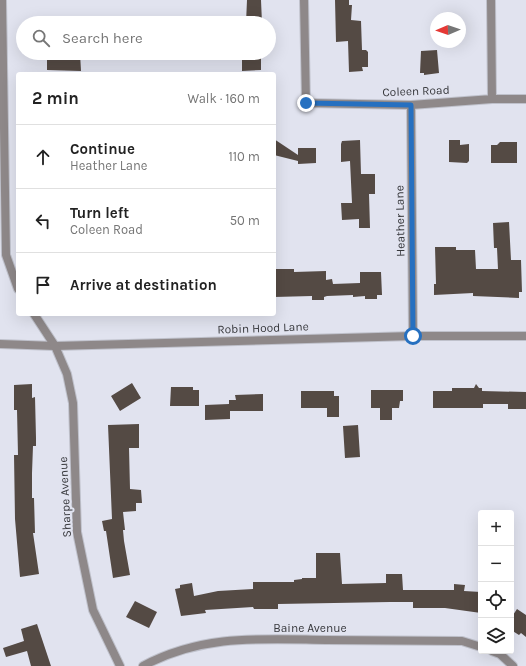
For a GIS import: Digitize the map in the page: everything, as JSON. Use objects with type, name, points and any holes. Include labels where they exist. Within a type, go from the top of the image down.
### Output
[{"type":"street","points":[[2,0],[6,255],[16,283]]},
{"type":"street","name":"Coleen Road","points":[[304,0],[306,103],[411,105],[492,99],[526,99]]},
{"type":"street","points":[[491,0],[492,99]]},
{"type":"street","name":"Heather Lane","points":[[411,105],[413,336]]},
{"type":"street","name":"Sharpe Avenue","points":[[35,316],[55,346],[67,374],[73,403],[77,532],[93,610],[120,666]]},
{"type":"street","name":"Robin Hood Lane","points":[[0,344],[55,346],[413,336],[526,336]]},
{"type":"street","name":"Baine Avenue","points":[[143,666],[166,654],[204,644],[241,639],[462,641],[478,646]]},
{"type":"street","points":[[500,654],[513,666]]},
{"type":"building","points":[[247,0],[261,0],[262,16],[246,16]]},
{"type":"building","points":[[335,0],[349,0],[349,5],[352,5],[351,20],[361,21],[362,50],[366,50],[368,52],[368,67],[362,67],[363,71],[349,72],[348,41],[336,42]]},
{"type":"building","points":[[437,50],[439,73],[424,75],[424,73],[420,73],[421,51]]},
{"type":"building","points":[[47,60],[80,60],[81,71],[47,70]]},
{"type":"building","points":[[242,60],[261,60],[261,70],[242,71]]},
{"type":"building","points":[[276,140],[298,155],[298,148],[316,148],[316,163],[298,164],[298,161],[276,156]]},
{"type":"building","points":[[360,140],[361,174],[375,174],[375,194],[369,194],[370,228],[359,228],[359,219],[342,220],[341,203],[352,203],[350,161],[341,162],[341,144],[342,141]]},
{"type":"building","points":[[449,140],[460,140],[460,145],[469,144],[469,161],[467,163],[449,162]]},
{"type":"building","points":[[500,142],[517,142],[517,163],[491,163],[491,145],[497,145]]},
{"type":"building","points":[[509,222],[511,260],[521,260],[522,292],[519,292],[519,298],[473,296],[473,293],[434,295],[434,284],[436,284],[435,247],[456,247],[456,250],[475,250],[476,269],[498,269],[497,248],[494,248],[493,223]]},
{"type":"building","points":[[276,269],[294,269],[294,272],[326,271],[326,280],[332,279],[333,284],[360,283],[360,272],[381,272],[382,295],[377,295],[377,299],[365,299],[365,296],[353,297],[353,295],[327,296],[324,297],[324,300],[312,300],[312,296],[276,297]]},
{"type":"building","points":[[132,383],[141,398],[120,411],[111,396]]},
{"type":"building","points":[[32,384],[32,398],[35,397],[36,438],[36,446],[33,446],[32,473],[32,498],[34,498],[35,533],[33,533],[39,574],[20,577],[15,519],[14,455],[18,455],[17,410],[14,410],[14,385]]},
{"type":"building","points":[[476,384],[479,388],[482,388],[482,391],[526,392],[526,409],[508,409],[508,404],[483,404],[483,408],[433,408],[433,391],[452,391],[452,388],[474,388]]},
{"type":"building","points":[[171,387],[193,387],[193,390],[199,390],[199,406],[170,406]]},
{"type":"building","points":[[371,390],[403,390],[403,401],[400,401],[399,408],[392,408],[392,420],[380,420],[380,408],[371,408]]},
{"type":"building","points":[[301,391],[334,391],[334,396],[339,396],[339,417],[327,417],[327,408],[301,408]]},
{"type":"building","points":[[263,394],[263,411],[230,411],[230,419],[205,420],[205,405],[229,404],[229,400],[236,400],[235,395]]},
{"type":"building","points":[[139,424],[139,448],[129,448],[130,489],[141,490],[142,503],[136,503],[136,511],[123,512],[125,530],[123,530],[124,541],[130,575],[113,578],[106,531],[104,531],[102,521],[112,519],[108,425]]},
{"type":"building","points":[[358,425],[360,457],[345,458],[343,426]]},
{"type":"building","points":[[316,553],[340,553],[342,584],[386,583],[386,574],[402,574],[403,590],[454,590],[454,584],[465,585],[464,591],[478,592],[478,613],[445,608],[413,608],[413,602],[390,602],[278,604],[278,609],[254,609],[253,607],[205,610],[206,613],[181,616],[175,589],[180,588],[180,585],[192,583],[194,596],[218,591],[253,589],[253,582],[294,582],[294,580],[302,578],[316,578]]},
{"type":"building","points":[[135,601],[157,612],[149,628],[126,617]]},
{"type":"building","points":[[517,609],[526,615],[526,637],[521,633],[519,635],[514,632],[514,614]]},
{"type":"building","points":[[37,624],[51,666],[31,666],[27,651],[6,657],[3,648],[24,641],[21,629]]},
{"type":"route","points":[[306,103],[411,105],[413,336]]}]
